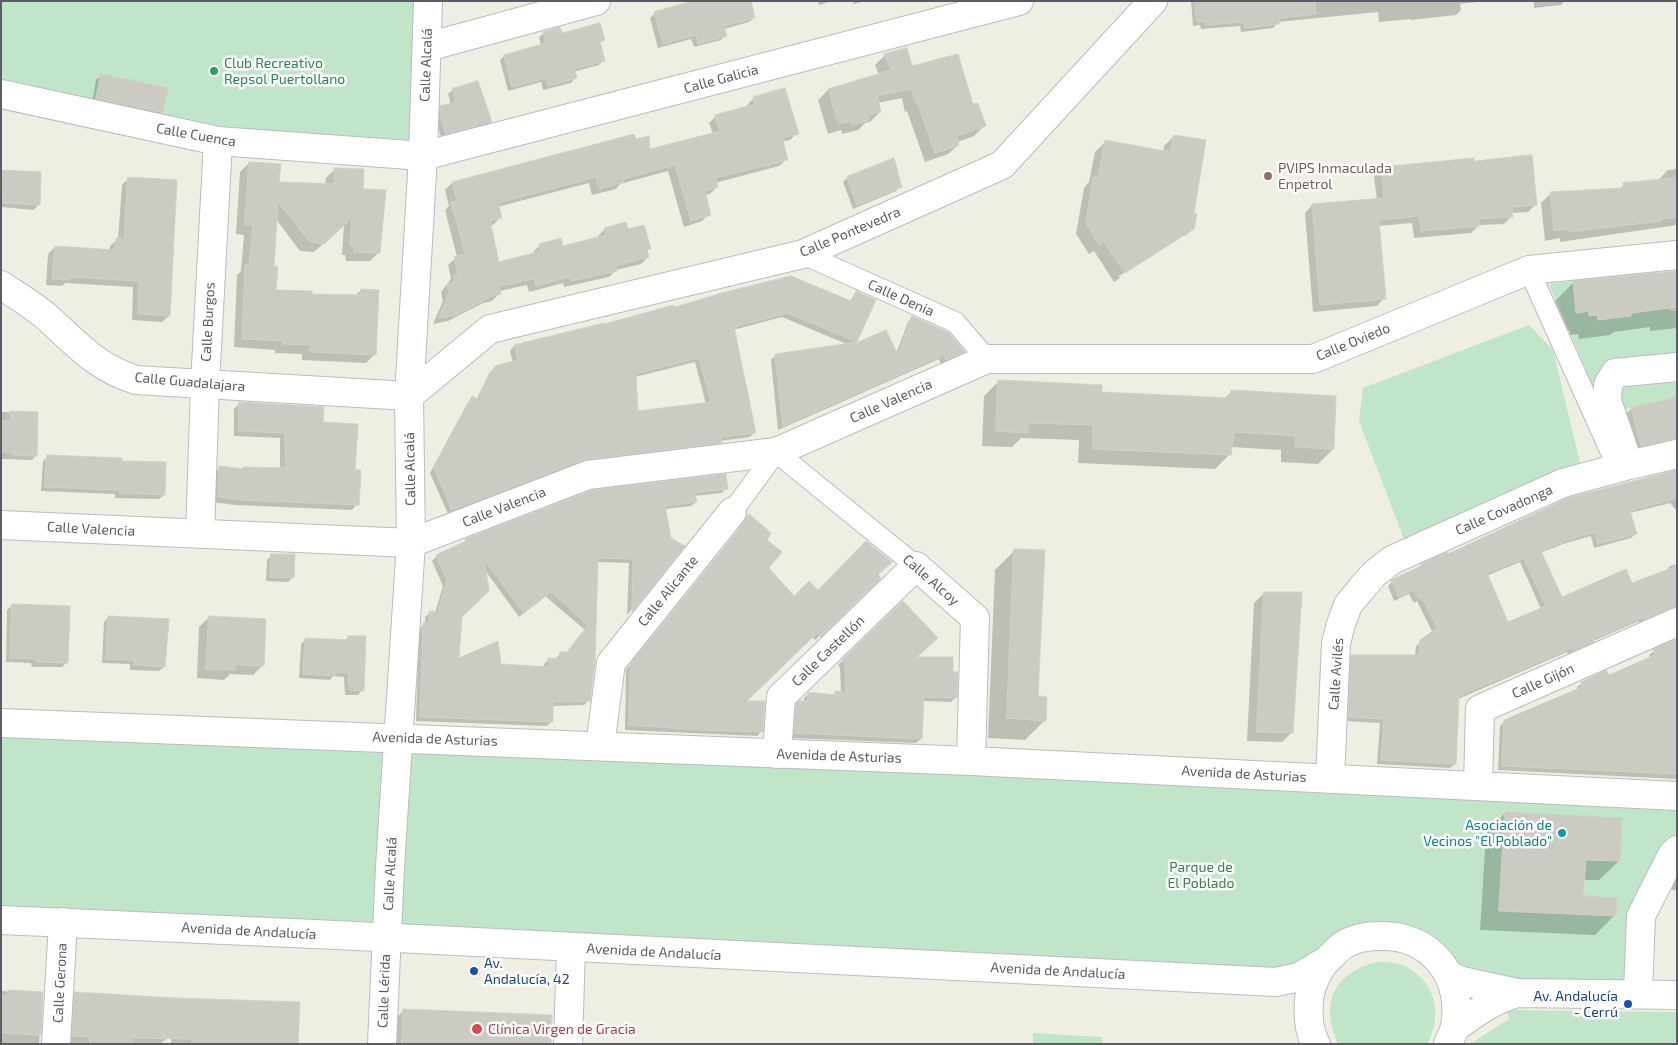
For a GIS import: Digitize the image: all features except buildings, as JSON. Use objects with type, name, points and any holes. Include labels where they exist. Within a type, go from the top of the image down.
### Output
[{"type":"street","name":"Calle Alcalá","points":[[386,937],[411,543],[409,396],[423,156],[428,1]]},
{"type":"street","points":[[427,47],[596,1]]},
{"type":"street","name":"Calle Galicia","points":[[423,156],[1019,1]]},
{"type":"street","name":"Calle Pontevedra","points":[[409,396],[490,329],[803,254],[1002,165],[1153,1]]},
{"type":"street","name":"Calle Cuenca","points":[[1,94],[218,141],[423,156]]},
{"type":"street","name":"Calle Burgos","points":[[200,534],[205,385],[218,141]]},
{"type":"street","name":"Calle Denia","points":[[803,254],[955,322],[987,359]]},
{"type":"street","name":"Calle Oviedo","points":[[987,359],[1313,359],[1529,270],[1677,255]]},
{"type":"street","points":[[1529,270],[1624,466]]},
{"type":"street","name":"Calle Guadalajara","points":[[1,285],[47,317],[81,350],[116,374],[136,380],[409,396]]},
{"type":"street","name":"Calle Valencia","points":[[1,525],[411,543],[588,475],[776,452],[987,359]]},
{"type":"street","points":[[1624,466],[1607,401],[1608,385],[1615,373],[1677,367]]},
{"type":"street","name":"Calle Alicante","points":[[600,746],[611,663],[732,512],[776,452]]},
{"type":"street","name":"Calle Alcoy","points":[[776,452],[916,566],[975,618],[971,761]]},
{"type":"street","name":"Calle Covadonga","points":[[1392,560],[1563,483],[1677,454]]},
{"type":"street","name":"Calle Avilés","points":[[1330,779],[1336,643],[1341,624],[1348,605],[1361,588],[1374,574],[1392,560]]},
{"type":"street","name":"Calle Castellón","points":[[776,754],[781,697],[916,566]]},
{"type":"street","name":"Calle Gijón","points":[[1478,786],[1480,708],[1677,622]]},
{"type":"street","name":"Avenida de Asturias","points":[[1,723],[971,761],[1677,796]]},
{"type":"street","points":[[1638,993],[1641,916],[1672,855],[1677,850]]},
{"type":"street","name":"Avenida de Andalucía","points":[[1,920],[386,937],[571,948],[1276,982],[1299,977],[1324,962]]},
{"type":"street","name":"Calle Gerona","points":[[56,1044],[63,922]]},
{"type":"street","points":[[1316,1044],[1307,1015],[1310,989],[1324,962],[1343,945],[1368,936],[1394,935],[1413,941],[1434,955],[1450,976],[1457,1001],[1451,1036]]},
{"type":"street","name":"Calle Lérida","points":[[382,1044],[386,937]]},
{"type":"street","points":[[568,1044],[571,948]]},
{"type":"street","points":[[1450,976],[1462,981],[1516,993],[1638,993],[1677,995]]},
{"type":"street","points":[[1276,982],[1307,1015]]},
{"type":"street","points":[[1451,1036],[1477,1011],[1496,1000],[1516,993]]},
{"type":"green space","name":"Club Recreativo Repsol Puertollano","points":[[1,1],[428,1],[423,156],[218,141],[1,94]]},
{"type":"green space","points":[[1573,281],[1576,313],[1589,311],[1597,315],[1598,320],[1631,316],[1631,313],[1669,308],[1670,311],[1677,311],[1677,397],[1605,414],[1549,284]]},
{"type":"green space","points":[[1529,325],[1553,350],[1580,463],[1404,539],[1359,421],[1363,388]]},
{"type":"green space","name":"Parque de El Poblado","points":[[1,723],[1677,796],[1677,850],[1641,916],[1638,993],[1517,993],[1394,935],[1299,977],[1,920]]},
{"type":"green space","points":[[1376,962],[1402,965],[1419,976],[1426,984],[1431,993],[1435,1013],[1432,1034],[1427,1044],[1338,1044],[1330,1016],[1334,992],[1340,982],[1349,974],[1361,967]]},
{"type":"green space","points":[[1507,1010],[1677,1012],[1677,1044],[1470,1044],[1509,1019]]},
{"type":"green space","points":[[1033,1033],[1102,1037],[1102,1044],[1033,1044]]},
{"type":"place","name":"Club Recreativo Repsol Puertollano","points":[[214,71]]},
{"type":"place","name":"PVIPS Inmaculada Enpetrol","points":[[1268,176]]},
{"type":"place","name":"Asociación de Vecinos \"El Poblado\"","points":[[1562,833]]},
{"type":"place","name":"Av. Andalucía, 42","points":[[474,971]]},
{"type":"place","name":"Av. Andalucía - Cerrú","points":[[1628,1004]]},
{"type":"place","name":"Clínica Virgen de Gracia","points":[[477,1029]]}]
